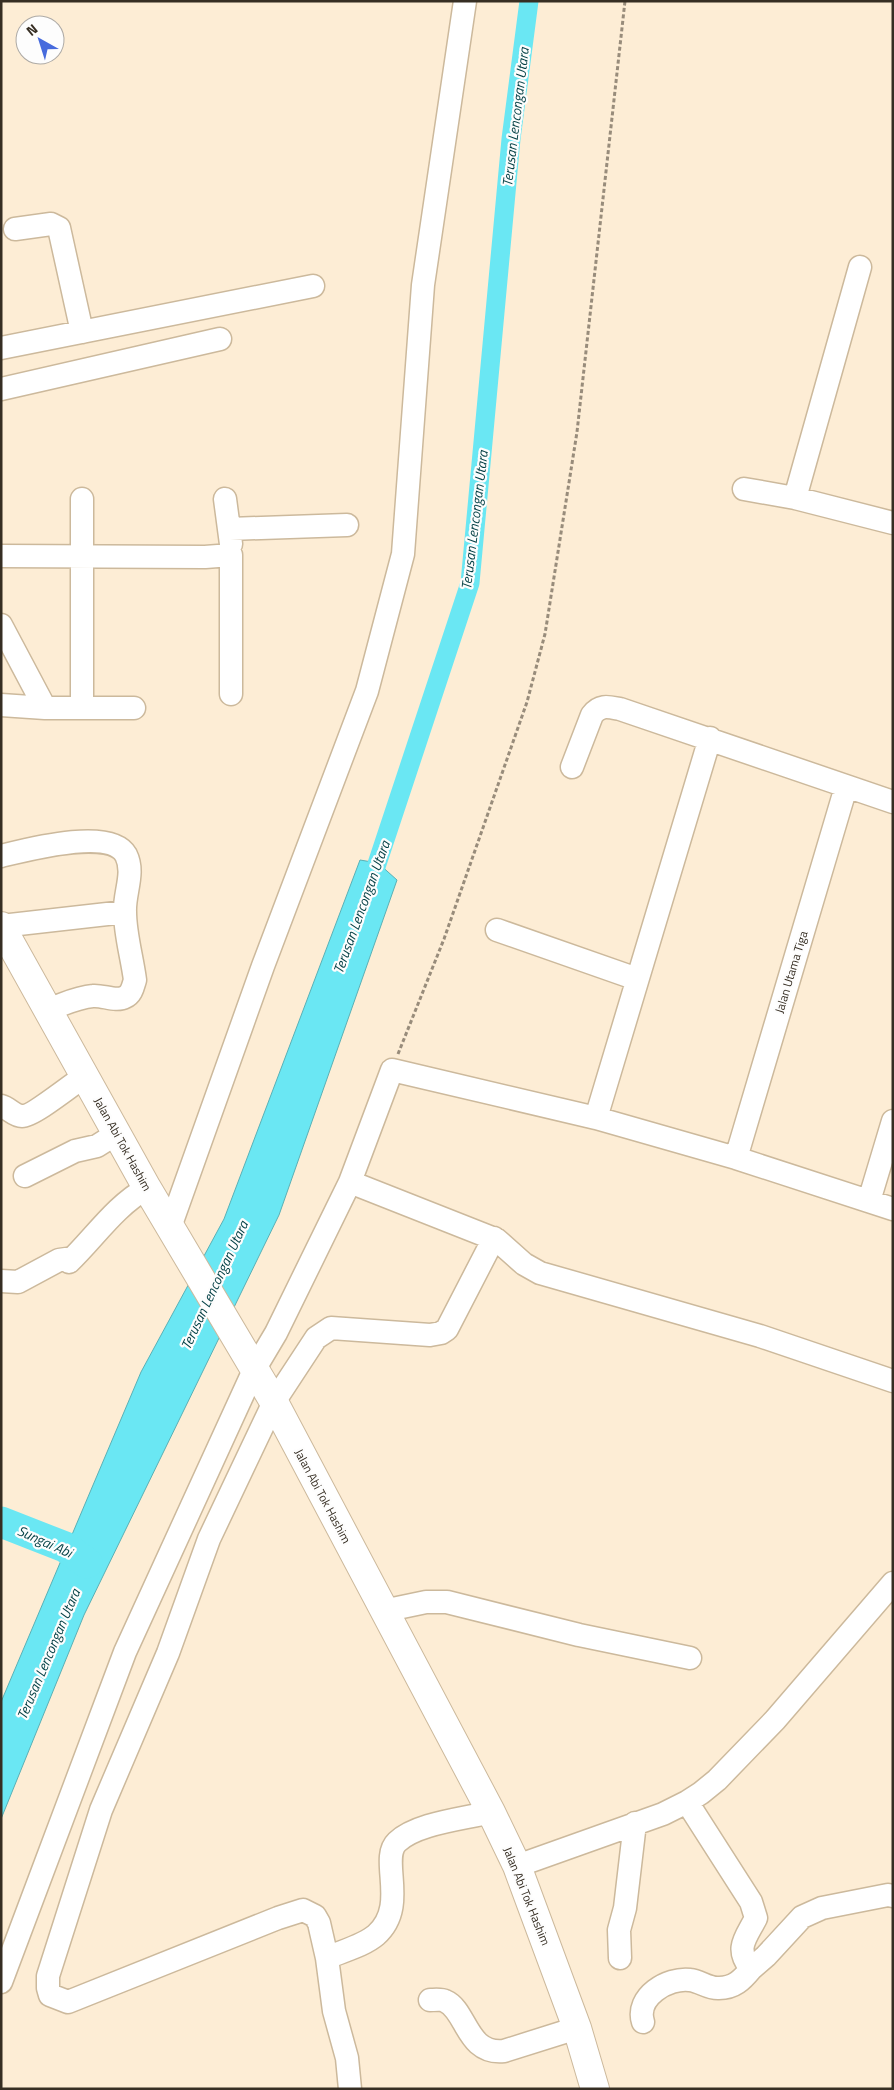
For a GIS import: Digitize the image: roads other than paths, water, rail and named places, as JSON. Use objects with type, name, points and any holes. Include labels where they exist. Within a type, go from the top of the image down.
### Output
[{"type":"main road","name":"Jalan Abi Tok Hashim","points":[[1,926],[116,1134],[274,1402],[491,1812],[518,1866],[577,2028],[594,2089]]},
{"type":"street","points":[[170,1227],[263,966],[367,691],[403,554],[423,285],[465,1]]},
{"type":"street","points":[[15,229],[51,224],[59,228],[82,332]]},
{"type":"street","points":[[795,498],[860,267]]},
{"type":"street","points":[[1,348],[313,286]]},
{"type":"street","points":[[1,389],[220,339]]},
{"type":"street","points":[[744,489],[795,498],[893,523]]},
{"type":"street","points":[[82,499],[82,708]]},
{"type":"street","points":[[225,499],[230,529],[231,555],[232,694]]},
{"type":"street","points":[[230,529],[347,525]]},
{"type":"street","points":[[1,556],[205,558],[231,555]]},
{"type":"street","points":[[1,625],[46,708]]},
{"type":"street","points":[[1,705],[46,708],[134,708]]},
{"type":"street","points":[[572,767],[588,723],[596,710],[607,706],[710,738],[893,802]]},
{"type":"street","points":[[596,1118],[710,738]]},
{"type":"street","name":"Jalan Utama Tiga","points":[[736,1158],[846,787]]},
{"type":"street","points":[[1,856],[42,846],[92,842],[110,843],[120,847],[126,855],[130,877],[125,912],[135,980],[129,994],[118,998],[95,996],[80,998],[47,1010]]},
{"type":"street","points":[[1,926],[125,912]]},
{"type":"street","points":[[498,930],[637,979]]},
{"type":"street","points":[[1,1982],[125,1652],[248,1360],[276,1333],[350,1182],[392,1070],[596,1118],[736,1158],[893,1209]]},
{"type":"street","points":[[1,1106],[17,1115],[29,1116],[85,1076]]},
{"type":"street","points":[[869,1201],[893,1121]]},
{"type":"street","points":[[25,1176],[75,1151],[97,1146],[116,1134]]},
{"type":"street","points":[[350,1182],[494,1238],[505,1245],[524,1264],[540,1273],[760,1336],[893,1381]]},
{"type":"street","points":[[1,1281],[18,1282],[59,1260],[66,1259],[70,1262],[120,1206],[147,1188]]},
{"type":"street","points":[[350,2089],[347,2058],[334,2011],[327,1958],[319,1923],[315,1916],[303,1910],[278,1918],[68,2002],[50,1995],[48,1976],[102,1810],[168,1653],[209,1539],[274,1402],[316,1338],[331,1328],[430,1335],[447,1329],[494,1238]]},
{"type":"street","points":[[518,1866],[663,1814],[687,1802],[717,1780],[775,1720],[893,1583]]},
{"type":"street","points":[[383,1611],[426,1602],[447,1602],[579,1635],[690,1658]]},
{"type":"street","points":[[687,1802],[751,1902],[756,1918],[741,1948],[743,1960],[751,1969]]},
{"type":"street","points":[[327,1958],[375,1936],[385,1925],[390,1913],[393,1896],[393,1878],[389,1856],[395,1844],[404,1836],[417,1830],[491,1812]]},
{"type":"street","points":[[620,1958],[619,1930],[625,1908],[635,1823]]},
{"type":"street","points":[[643,2022],[642,2009],[649,1996],[661,1987],[678,1979],[692,1980],[712,1988],[720,1988],[742,1981],[751,1969],[766,1956],[802,1916],[822,1908],[888,1895],[893,1896]]},
{"type":"street","points":[[430,2000],[444,2001],[451,2005],[471,2035],[482,2046],[494,2052],[504,2052],[577,2028]]},
{"type":"water","points":[[360,860],[378,863],[397,880],[279,1215],[84,1615],[1,1819],[1,1702],[141,1372],[224,1219]]},
{"type":"waterway","name":"Terusan Lencongan Utara","points":[[369,888],[470,583],[511,139],[529,1]]},
{"type":"waterway","name":"Sungai Abi","points":[[1,1522],[65,1547],[87,1563]]}]
